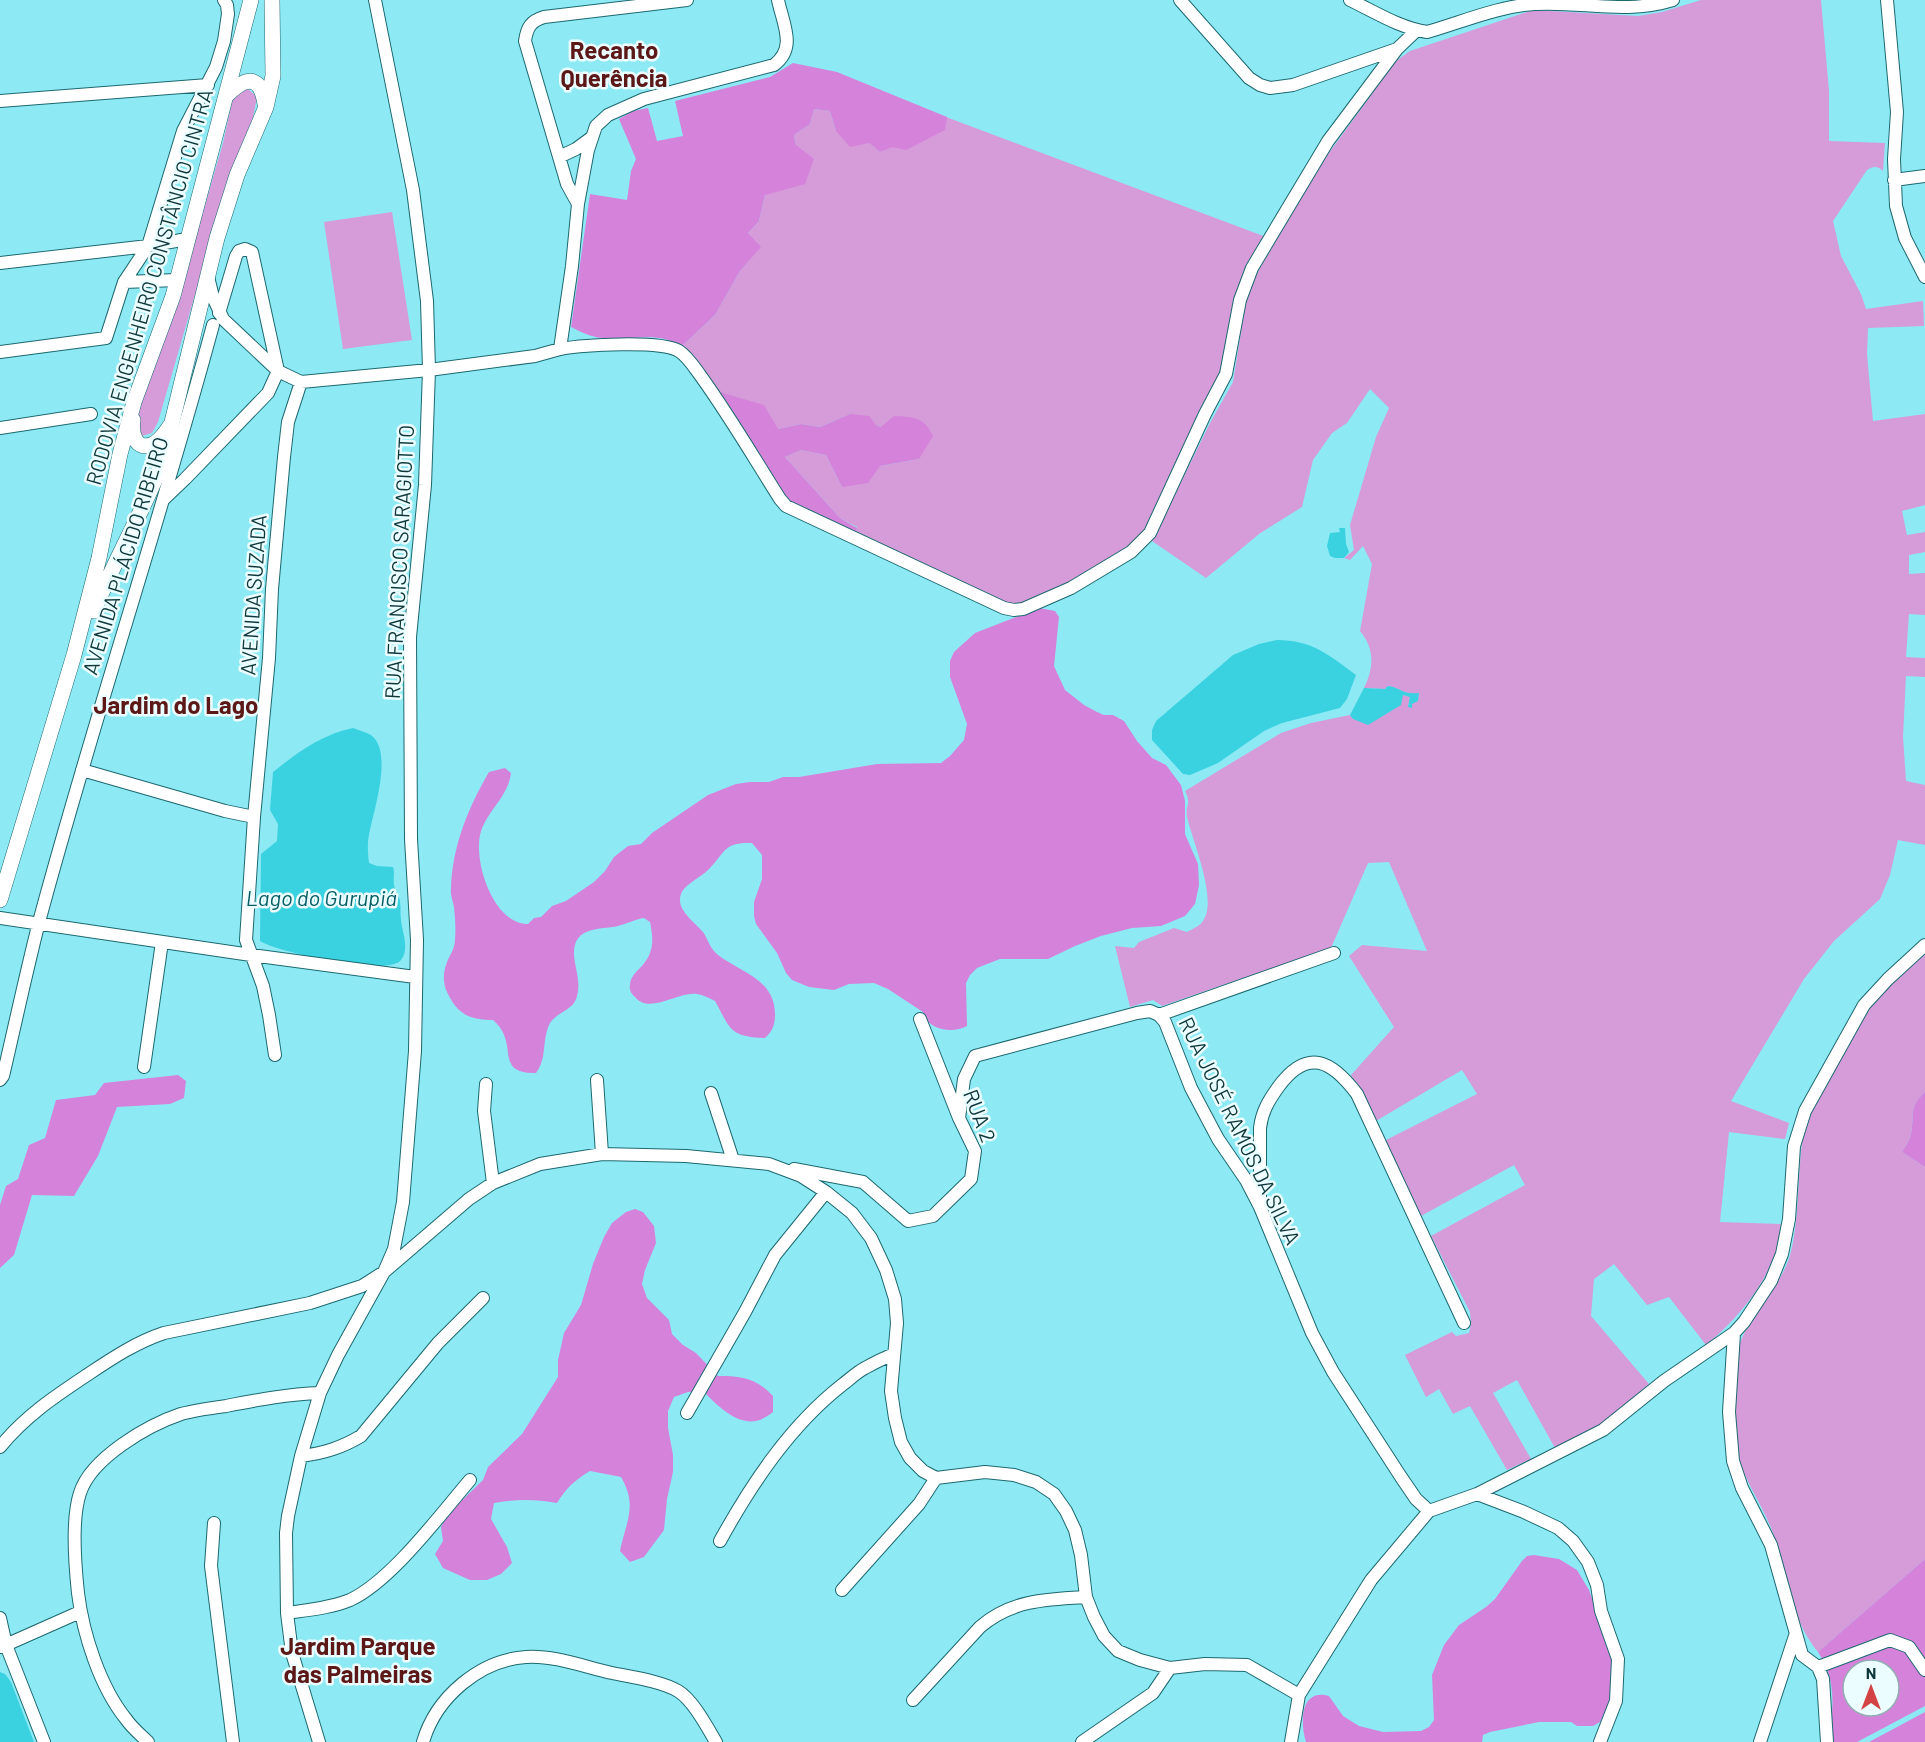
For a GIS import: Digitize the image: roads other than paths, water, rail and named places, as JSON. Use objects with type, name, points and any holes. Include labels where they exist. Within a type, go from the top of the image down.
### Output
[{"type":"main road","name":"RODOVIA ENGENHEIRO CONSTÂNCIO CINTRA","points":[[0,900],[74,655],[99,558],[120,454],[134,402],[177,280],[251,0]]},
{"type":"main road","name":"RODOVIA ENGENHEIRO CONSTÂNCIO CINTRA","points":[[74,655],[109,573],[149,496],[162,463],[207,275],[237,175],[266,107],[273,76],[272,0]]},
{"type":"main road","points":[[226,96],[243,82],[251,82],[259,85],[263,90],[266,107]]},
{"type":"main road","points":[[134,402],[132,432],[139,444],[145,446],[153,444],[173,423]]},
{"type":"street","points":[[0,352],[106,338],[124,282],[148,246],[183,131],[208,85],[224,41],[228,14],[224,0]]},
{"type":"street","name":"RUA FRANCISCO SARAGIOTTO","points":[[375,0],[412,190],[427,301],[429,370],[425,485],[410,637],[411,839],[417,940],[415,1051],[404,1191],[394,1249],[384,1272]]},
{"type":"street","points":[[578,204],[567,184],[525,41],[527,29],[534,20],[544,17],[687,0]]},
{"type":"street","points":[[560,349],[578,204],[591,138],[596,126],[608,115],[644,99],[774,65],[784,58],[787,49],[787,38],[778,0]]},
{"type":"street","points":[[1180,0],[1249,78],[1270,88],[1293,85],[1397,49]]},
{"type":"street","points":[[1350,0],[1391,21],[1427,32],[1512,7],[1535,4],[1639,8],[1673,0]]},
{"type":"street","points":[[1887,0],[1897,112],[1894,180],[1899,221],[1925,277]]},
{"type":"street","points":[[207,275],[218,319],[278,371],[301,382],[429,370],[535,356],[560,349],[600,345],[666,347],[677,350],[685,356],[717,399],[786,506],[1004,608],[1023,609],[1071,588],[1131,552],[1150,533],[1226,374],[1240,300],[1252,268],[1323,148],[1397,49],[1417,30]]},
{"type":"street","points":[[0,101],[208,85]]},
{"type":"street","points":[[559,157],[576,149],[591,138]]},
{"type":"street","points":[[1894,180],[1925,176]]},
{"type":"street","points":[[0,263],[148,246],[187,239]]},
{"type":"street","name":"AVENIDA PLÁCIDO RIBEIRO","points":[[1,1078],[39,923],[82,770],[238,251],[245,249],[252,252],[278,371]]},
{"type":"street","points":[[124,282],[177,280]]},
{"type":"street","points":[[190,351],[202,334],[218,319]]},
{"type":"street","points":[[164,499],[268,393],[278,371]]},
{"type":"street","name":"AVENIDA SUZADA","points":[[274,1055],[263,986],[246,940],[284,457],[288,422],[301,382]]},
{"type":"street","points":[[0,428],[91,414]]},
{"type":"street","points":[[82,770],[225,812],[254,817]]},
{"type":"street","points":[[0,918],[415,977]]},
{"type":"street","points":[[144,1067],[162,942]]},
{"type":"street","points":[[1291,1742],[1299,1695],[1371,1580],[1429,1511],[1477,1494],[1604,1430],[1664,1381],[1734,1333],[1771,1281],[1782,1254],[1789,1219],[1794,1146],[1805,1111],[1864,1005],[1887,979],[1925,945]]},
{"type":"street","points":[[959,1118],[964,1080],[975,1056],[1137,1013],[1150,1011],[1159,1015],[1334,953]]},
{"type":"street","name":"RUA JOSÉ RAMOS DA SILVA","points":[[1159,1015],[1165,1022],[1191,1088],[1218,1139],[1260,1207],[1312,1333],[1333,1372],[1411,1491],[1429,1511]]},
{"type":"street","name":"RUA 2","points":[[769,1164],[863,1182],[908,1221],[933,1216],[971,1179],[975,1151],[959,1118],[920,1019]]},
{"type":"street","points":[[1260,1207],[1260,1128],[1266,1103],[1290,1072],[1301,1065],[1323,1064],[1335,1068],[1357,1094],[1464,1323]]},
{"type":"street","points":[[597,1080],[602,1154]]},
{"type":"street","points":[[486,1084],[484,1111],[493,1183]]},
{"type":"street","points":[[711,1093],[733,1160]]},
{"type":"street","points":[[1,1447],[28,1416],[145,1339],[164,1333],[310,1303],[362,1286],[384,1272],[449,1215],[493,1183],[540,1164],[602,1154],[643,1154],[769,1164],[801,1176],[826,1192],[852,1213],[871,1238],[886,1270],[895,1299],[897,1323],[891,1391],[901,1442],[910,1458],[923,1471],[936,1478],[985,1472],[1014,1475],[1036,1482],[1054,1494],[1075,1530],[1081,1555],[1086,1597],[1104,1636],[1118,1652],[1170,1668],[1204,1664],[1246,1665],[1299,1695]]},
{"type":"street","points":[[687,1413],[775,1255],[826,1192]]},
{"type":"street","points":[[319,1742],[292,1653],[287,1613],[286,1533],[301,1456],[320,1393],[338,1355],[384,1272]]},
{"type":"street","points":[[301,1456],[327,1452],[361,1437],[438,1343],[483,1298]]},
{"type":"street","points":[[1734,1333],[1728,1412],[1733,1461],[1742,1488],[1772,1545],[1802,1655],[1818,1667],[1823,1679],[1826,1694],[1827,1742]]},
{"type":"street","points":[[720,1542],[747,1494],[806,1417],[827,1396],[863,1369],[894,1354]]},
{"type":"street","points":[[148,1742],[126,1720],[111,1699],[80,1612],[75,1572],[76,1510],[86,1479],[119,1447],[165,1420],[184,1413],[292,1394],[320,1393]]},
{"type":"street","points":[[842,1590],[919,1504],[936,1478]]},
{"type":"street","points":[[287,1613],[350,1600],[368,1588],[390,1571],[470,1480]]},
{"type":"street","points":[[1477,1494],[1558,1528],[1573,1541],[1588,1562],[1597,1585],[1601,1611],[1618,1659],[1617,1701],[1600,1742]]},
{"type":"street","points":[[214,1523],[211,1566],[233,1742]]},
{"type":"street","points":[[913,1701],[992,1616],[1023,1603],[1086,1597]]},
{"type":"street","points":[[3,1647],[80,1612]]},
{"type":"street","points":[[0,1618],[3,1647],[44,1742]]},
{"type":"street","points":[[1760,1742],[1796,1635]]},
{"type":"street","points":[[1818,1667],[1890,1640],[1909,1647],[1925,1670]]},
{"type":"street","points":[[423,1742],[436,1714],[451,1694],[464,1682],[486,1668],[511,1659],[528,1657],[551,1659],[652,1682],[677,1691],[706,1724],[716,1742]]},
{"type":"street","points":[[1082,1742],[1153,1693],[1170,1668]]},
{"type":"water","points":[[1339,528],[1345,528],[1349,552],[1344,558],[1330,556],[1327,546],[1330,533],[1340,532]]},
{"type":"water","points":[[1277,640],[1300,643],[1320,650],[1356,675],[1347,699],[1340,708],[1282,723],[1264,731],[1218,763],[1190,775],[1183,774],[1152,740],[1152,730],[1156,721],[1233,655],[1259,644]]},
{"type":"water","points":[[1388,686],[1409,693],[1419,693],[1418,701],[1412,704],[1412,708],[1408,707],[1410,697],[1403,695],[1401,705],[1368,725],[1353,719],[1350,715],[1364,688],[1385,689]]},
{"type":"water","name":"Lago do Gurupiá","points":[[353,728],[371,735],[378,743],[381,755],[382,768],[368,838],[368,853],[369,863],[394,869],[394,885],[400,900],[405,951],[401,960],[392,965],[376,966],[332,961],[270,946],[260,941],[261,854],[277,841],[278,824],[270,810],[273,772],[310,745]]},
{"type":"water","points":[[0,1672],[5,1674],[11,1682],[34,1742],[0,1742]]},
{"type":"district","name":"Recanto Querência","points":[[614,65]]},
{"type":"district","name":"Jardim do Lago","points":[[176,706]]},
{"type":"district","name":"Jardim Parque das Palmeiras","points":[[358,1661]]}]
